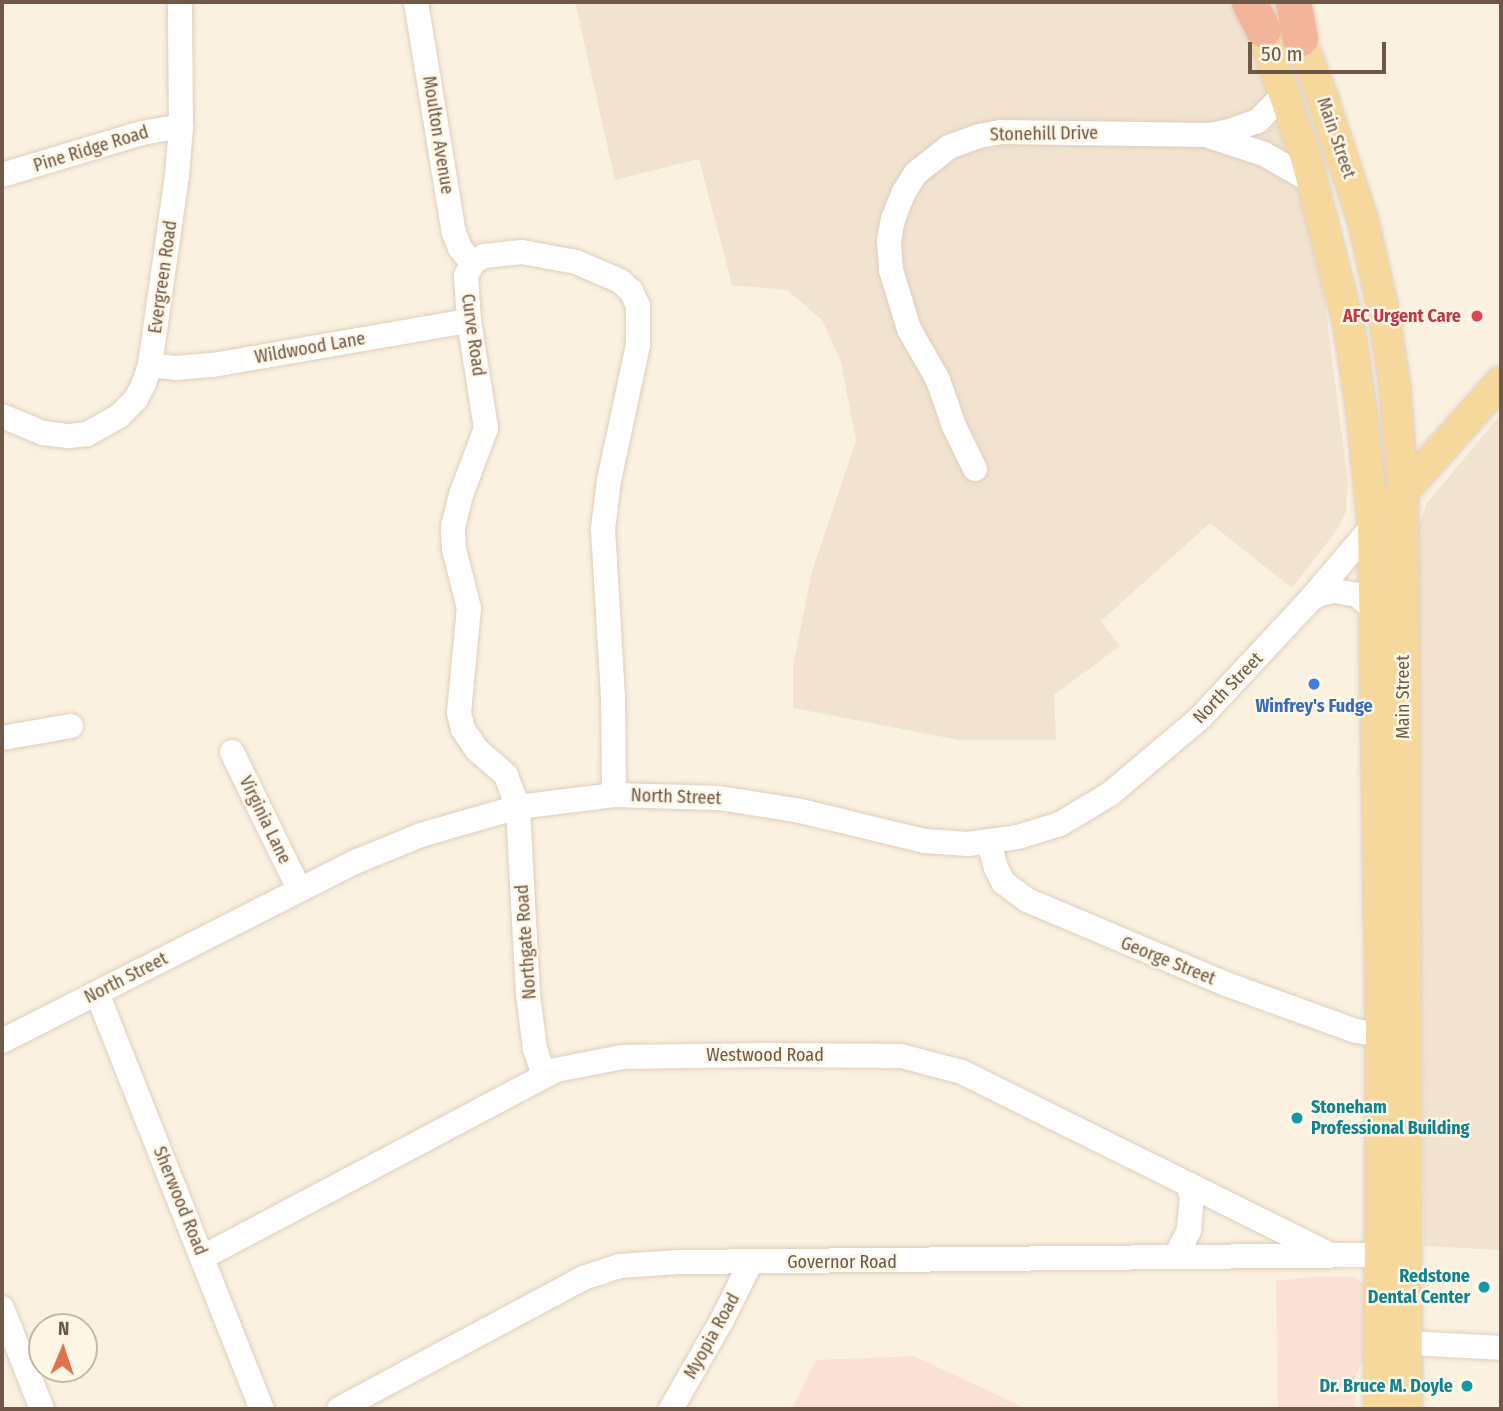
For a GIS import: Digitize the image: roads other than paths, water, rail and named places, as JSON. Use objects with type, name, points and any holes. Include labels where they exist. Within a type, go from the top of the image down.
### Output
[{"type":"highway","points":[[1293,2],[1300,38]]},
{"type":"main road","name":"Main Street","points":[[1285,2],[1355,195],[1383,308],[1395,387],[1403,492],[1407,1409]]},
{"type":"main road","name":"Main Street","points":[[1255,11],[1286,92],[1313,182],[1349,327],[1362,415],[1373,526],[1381,1035],[1379,1409]]},
{"type":"main road","name":"North Street","points":[[1373,526],[1501,382]]},
{"type":"street","name":"Evergreen Road","points":[[2,416],[51,435],[78,436],[111,423],[136,399],[150,365],[177,176],[181,126],[180,2]]},
{"type":"street","name":"Moulton Avenue","points":[[416,2],[454,233],[460,248],[472,263]]},
{"type":"street","name":"Stonehill Drive","points":[[975,469],[954,426],[938,380],[909,329],[893,281],[889,251],[891,228],[899,202],[924,165],[949,147],[992,133],[1209,135],[1250,125],[1286,92]]},
{"type":"street","name":"Pine Ridge Road","points":[[2,175],[152,130],[181,126]]},
{"type":"street","name":"Stonehill Drive","points":[[1209,135],[1264,154],[1313,182]]},
{"type":"street","points":[[472,263],[484,256],[513,252],[543,254],[576,262],[620,281],[631,291],[638,306],[638,345],[609,480],[603,529],[612,684],[614,795]]},
{"type":"street","name":"Curve Road","points":[[472,263],[466,275],[469,321],[486,428],[461,495],[453,527],[454,549],[469,608],[459,713],[463,729],[477,750],[506,775],[517,807]]},
{"type":"street","name":"Wildwood Lane","points":[[150,365],[213,365],[469,321]]},
{"type":"street","name":"North Street","points":[[2,1041],[299,889],[421,835],[517,807],[614,795],[663,794],[737,800],[796,810],[925,841],[989,842],[1060,824],[1110,794],[1200,718],[1373,526]]},
{"type":"street","points":[[1308,601],[1327,592],[1357,595],[1372,610],[1376,634]]},
{"type":"street","points":[[2,737],[71,726]]},
{"type":"street","name":"Virginia Lane","points":[[232,752],[299,889]]},
{"type":"street","name":"Northgate Road","points":[[517,807],[528,994],[535,1049],[544,1075]]},
{"type":"street","name":"George Street","points":[[989,842],[999,875],[1012,891],[1027,900],[1226,984],[1356,1031],[1381,1035]]},
{"type":"street","name":"Sherwood Road","points":[[97,993],[262,1409]]},
{"type":"street","name":"Westwood Road","points":[[203,1257],[544,1075],[591,1061],[622,1057],[901,1056],[961,1072],[1330,1255]]},
{"type":"street","points":[[1176,1256],[1189,1230],[1192,1198],[1188,1184]]},
{"type":"street","name":"Governor Road","points":[[339,1409],[595,1272],[645,1263],[1381,1255]]},
{"type":"street","name":"Myopia Road","points":[[671,1409],[722,1320],[751,1262]]},
{"type":"street","points":[[2,1308],[42,1409]]},
{"type":"street","points":[[1407,1343],[1501,1348]]},
{"type":"place","name":"AFC Urgent Care","points":[[1477,316]]},
{"type":"place","name":"Winfrey's Fudge","points":[[1314,684]]},
{"type":"place","name":"Stoneham Professional Building","points":[[1297,1118]]},
{"type":"place","name":"Redstone Dental Center","points":[[1484,1287]]},
{"type":"place","name":"Dr. Bruce M. Doyle","points":[[1467,1386]]}]
